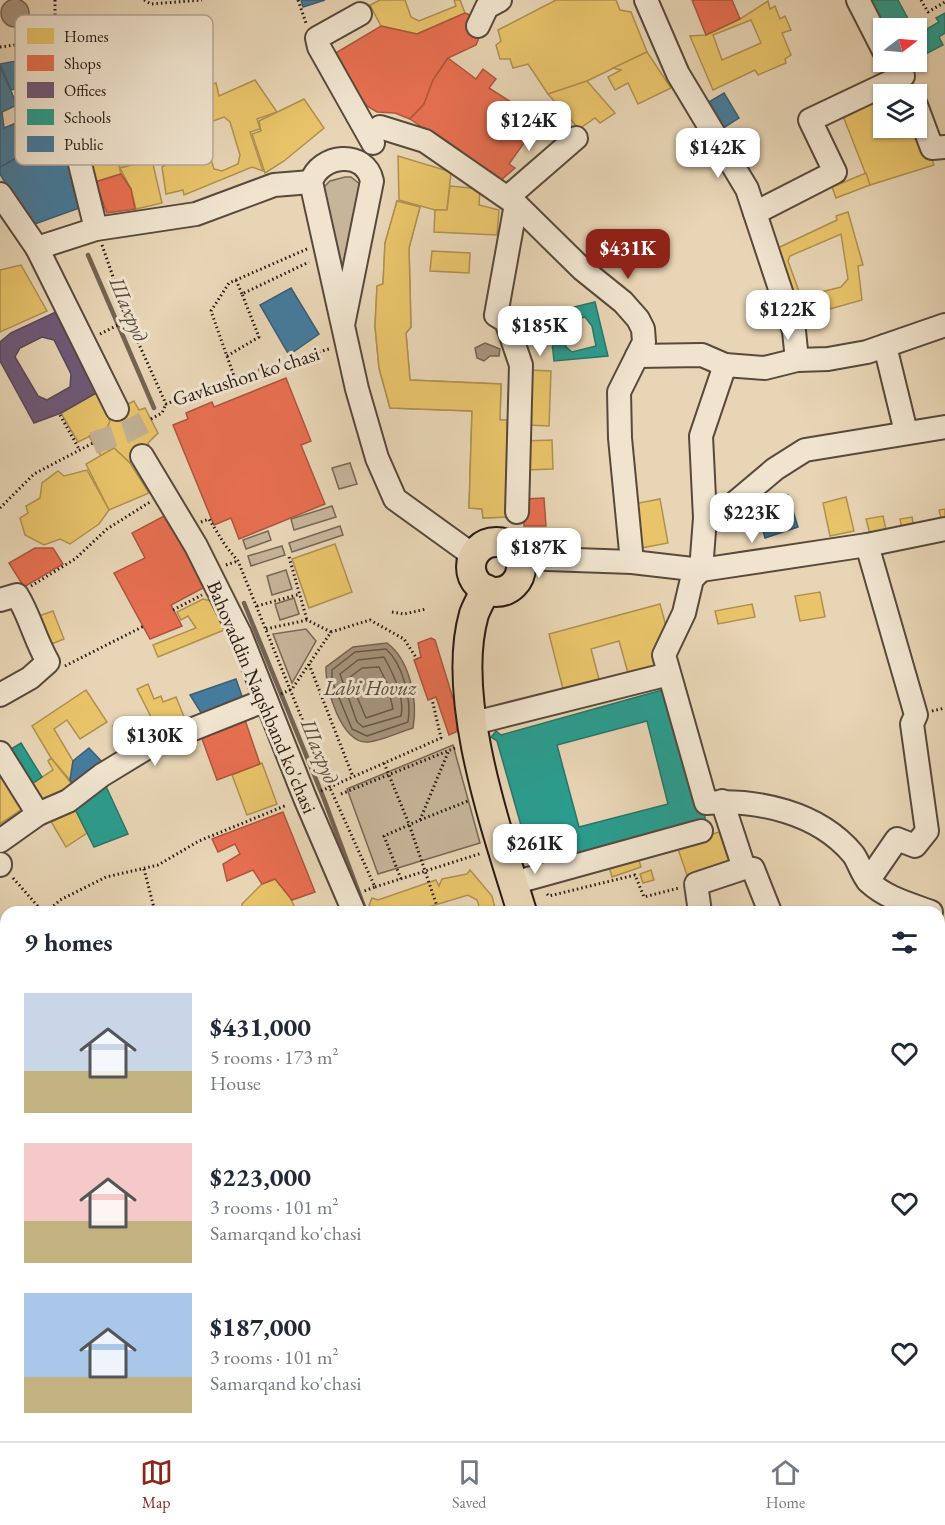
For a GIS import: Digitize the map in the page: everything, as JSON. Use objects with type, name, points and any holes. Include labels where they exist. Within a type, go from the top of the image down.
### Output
[{"type":"main road","points":[[498,542],[515,550],[520,558],[519,577],[505,590],[486,589],[473,575],[474,556],[480,548],[498,542]]},
{"type":"main road","points":[[486,589],[474,614],[470,638],[469,703],[482,768],[521,881],[522,906]]},
{"type":"street","points":[[478,26],[487,7],[500,0]]},
{"type":"street","points":[[646,0],[678,74],[747,189],[794,331],[797,360]]},
{"type":"street","points":[[858,0],[873,29]]},
{"type":"street","points":[[362,15],[317,38],[319,47],[376,135],[425,141],[512,200],[582,268],[623,302],[638,319],[643,329],[644,342],[619,392],[620,438],[632,562]]},
{"type":"street","points":[[755,213],[835,172],[810,120],[902,77]]},
{"type":"street","points":[[927,135],[932,148],[945,147]]},
{"type":"street","points":[[517,512],[521,364],[506,321],[496,315],[512,200],[576,138]]},
{"type":"street","points":[[345,334],[372,181],[370,171],[362,161],[350,158],[324,165],[313,175],[311,182],[345,334],[368,430],[395,499],[474,556]]},
{"type":"street","points":[[80,165],[96,230]]},
{"type":"street","points":[[37,248],[96,230],[196,214],[274,185],[311,182]]},
{"type":"street","points":[[0,194],[37,248],[117,409]]},
{"type":"street","points":[[637,356],[702,354],[725,365],[765,368],[797,360],[838,357],[885,346],[945,325]]},
{"type":"street","points":[[885,346],[906,432]]},
{"type":"street","points":[[725,365],[701,436],[705,518],[701,570],[692,579],[684,613],[664,655],[706,803],[722,801],[768,805],[800,816],[830,835],[852,854],[868,881],[888,895],[916,906]]},
{"type":"street","points":[[705,518],[730,507],[776,469],[805,450],[945,427]]},
{"type":"street","name":"Bahovaddin Naqshband ko'chasi","points":[[142,456],[185,527],[277,695],[315,794],[352,906]]},
{"type":"street","points":[[520,558],[632,562],[701,570],[867,545],[945,529]]},
{"type":"street","points":[[867,545],[916,715],[912,724],[925,803],[927,831],[934,836],[915,846],[897,839],[868,881]]},
{"type":"street","points":[[0,695],[30,678],[48,662],[36,642],[25,609],[8,598]]},
{"type":"street","points":[[486,720],[669,674]]},
{"type":"street","points":[[0,841],[38,814],[68,801],[148,747],[277,695]]},
{"type":"street","points":[[0,753],[38,814]]},
{"type":"street","points":[[722,801],[744,868]]},
{"type":"street","points":[[521,881],[701,831]]},
{"type":"street","points":[[699,906],[696,884],[744,868],[753,869],[768,906]]},
{"type":"path","points":[[144,0],[151,3],[202,0]]},
{"type":"path","points":[[298,0],[306,24]]},
{"type":"path","points":[[921,0],[928,12],[945,2]]},
{"type":"path","name":"Gavkushon ko'chasi","points":[[96,230],[128,320],[166,405],[345,334]]},
{"type":"path","points":[[235,379],[211,311],[229,283],[324,242]]},
{"type":"path","points":[[242,294],[306,263]]},
{"type":"path","points":[[227,356],[259,336],[236,280]]},
{"type":"path","points":[[114,327],[128,320]]},
{"type":"path","points":[[151,419],[162,413],[166,405]]},
{"type":"path","points":[[60,415],[79,449]]},
{"type":"path","points":[[0,508],[34,474],[93,443]]},
{"type":"path","points":[[8,598],[75,559],[107,529],[151,502]]},
{"type":"path","points":[[185,527],[209,519],[238,561],[292,689],[330,788],[375,887]]},
{"type":"path","points":[[289,556],[307,620]]},
{"type":"path","points":[[173,609],[216,587]]},
{"type":"path","points":[[257,606],[300,594]]},
{"type":"path","points":[[392,612],[404,614],[426,609]]},
{"type":"path","points":[[266,629],[307,620],[331,632]]},
{"type":"path","points":[[277,695],[292,689],[331,632],[370,620],[404,639],[417,659]]},
{"type":"path","points":[[48,662],[59,669],[144,626]]},
{"type":"path","points":[[263,638],[268,635]]},
{"type":"path","points":[[309,664],[353,778]]},
{"type":"path","points":[[52,906],[106,877],[158,865],[199,842],[330,788],[441,738],[432,699]]},
{"type":"path","points":[[341,794],[449,750],[420,820]]},
{"type":"path","points":[[384,763],[409,824],[437,906]]},
{"type":"path","points":[[401,879],[384,836],[472,800]]},
{"type":"path","points":[[366,890],[486,852]]},
{"type":"path","points":[[0,864],[39,906]]},
{"type":"path","points":[[144,869],[153,906]]},
{"type":"path","points":[[521,881],[549,896],[634,875],[644,897],[696,884]]},
{"type":"shaded area","points":[[351,177],[361,185],[340,283],[323,188],[330,181]]},
{"type":"shaded area","points":[[350,463],[357,484],[339,489],[332,468]]},
{"type":"shaded area","points":[[332,506],[336,517],[294,530],[291,519]]},
{"type":"shaded area","points":[[340,526],[343,535],[292,552],[289,543]]},
{"type":"shaded area","points":[[268,531],[271,540],[246,549],[243,540]]},
{"type":"shaded area","points":[[282,546],[285,555],[251,566],[248,556]]},
{"type":"shaded area","points":[[286,570],[292,589],[272,595],[267,576]]},
{"type":"shaded area","points":[[294,598],[299,614],[280,620],[275,604]]},
{"type":"shaded area","points":[[306,629],[316,641],[292,683],[273,634]]},
{"type":"shaded area","points":[[453,745],[480,843],[378,874],[347,789]]},
{"type":"water","points":[[10,0],[20,0],[28,8],[29,15],[15,15],[15,27],[5,23],[2,18],[2,8]]},
{"type":"water","points":[[485,343],[500,349],[499,356],[490,356],[484,361],[477,358],[475,348]]},
{"type":"water","name":"Labi Hovuz","points":[[387,643],[395,650],[407,670],[413,694],[413,728],[373,741],[358,740],[350,734],[336,713],[328,687],[326,667],[353,647]]},
{"type":"building: Homes","points":[[380,0],[405,0],[411,17],[419,21],[456,6],[454,0],[460,0],[465,13],[417,34],[381,26],[370,5]]},
{"type":"building: Homes","points":[[556,0],[616,0],[620,10],[631,12],[647,52],[587,81],[548,94],[528,64],[513,68],[510,59],[500,59],[496,45],[501,41],[498,30]]},
{"type":"building: Homes","points":[[768,1],[770,9],[775,6],[780,19],[785,16],[791,30],[782,33],[791,55],[785,59],[786,63],[758,75],[755,70],[713,90],[690,36],[706,35],[740,19]],"holes":[[[751,20],[761,43],[722,60],[713,35]]]},
{"type":"building: Homes","points":[[647,52],[671,88],[638,104],[628,83],[615,90],[608,77],[621,70],[613,68]]},
{"type":"building: Homes","points":[[255,80],[277,112],[257,119],[260,129],[250,132],[263,171],[252,167],[184,195],[183,190],[166,194],[162,167],[166,165],[213,165],[214,169],[222,171],[238,164],[240,155],[230,122],[224,117],[213,121],[213,84],[216,83],[219,96]]},
{"type":"building: Homes","points":[[587,81],[615,113],[600,123],[595,118],[579,129],[548,94]]},
{"type":"building: Homes","points":[[304,99],[324,128],[284,161],[265,173],[252,134],[261,131],[259,121]]},
{"type":"building: Homes","points":[[873,102],[873,138],[924,138],[934,165],[870,185],[843,116]]},
{"type":"building: Homes","points":[[398,156],[451,172],[447,210],[435,210],[399,200]]},
{"type":"building: Homes","points":[[91,165],[119,165],[121,174],[95,182]]},
{"type":"building: Homes","points":[[132,165],[153,165],[162,203],[136,209],[131,189],[120,168]]},
{"type":"building: Homes","points":[[866,173],[870,185],[836,198],[832,187]]},
{"type":"building: Homes","points":[[450,186],[480,189],[479,205],[499,210],[497,235],[434,232],[435,210],[447,210]]},
{"type":"building: Homes","points":[[397,201],[420,207],[409,248],[411,327],[406,333],[410,380],[501,384],[500,420],[507,420],[507,517],[483,518],[482,509],[469,508],[472,411],[390,408],[379,368],[375,326],[377,286],[383,284],[385,243]]},
{"type":"building: Homes","points":[[397,201],[420,207],[409,248],[411,327],[406,333],[410,380],[501,384],[500,420],[507,420],[507,517],[483,518],[482,509],[469,508],[472,411],[390,408],[379,368],[375,326],[377,286],[383,284],[385,243]]},
{"type":"building: Homes","points":[[848,212],[863,265],[858,266],[862,300],[787,321],[765,254],[837,220],[836,216]],"holes":[[[841,234],[848,279],[841,287],[805,296],[800,294],[788,261],[790,256]]]},
{"type":"building: Homes","points":[[432,251],[470,253],[469,273],[430,271]]},
{"type":"building: Homes","points":[[21,265],[47,311],[0,332],[0,270]]},
{"type":"building: Homes","points":[[530,370],[551,371],[549,426],[528,425]]},
{"type":"building: Homes","points":[[98,392],[110,421],[107,428],[78,442],[61,413]]},
{"type":"building: Homes","points":[[134,401],[139,410],[145,408],[158,433],[148,443],[153,455],[142,456],[130,463],[114,448],[101,456],[89,436],[107,428],[110,421],[107,414]]},
{"type":"building: Homes","points":[[552,440],[553,469],[526,470],[524,441]]},
{"type":"building: Homes","points":[[114,448],[130,463],[149,493],[109,510],[86,464]]},
{"type":"building: Homes","points":[[87,470],[109,510],[99,524],[70,544],[60,539],[44,545],[25,535],[20,518],[28,513],[26,506],[40,498],[42,483],[58,471],[64,476]]},
{"type":"building: Homes","points":[[846,497],[854,531],[830,536],[823,503]]},
{"type":"building: Homes","points":[[660,499],[668,543],[636,549],[628,505]]},
{"type":"building: Homes","points":[[945,509],[945,521],[942,522],[939,510]]},
{"type":"building: Homes","points":[[883,516],[886,530],[870,534],[866,519]]},
{"type":"building: Homes","points":[[912,517],[914,527],[902,529],[900,519]]},
{"type":"building: Homes","points":[[335,544],[352,592],[309,608],[292,559]]},
{"type":"building: Homes","points":[[820,592],[825,617],[800,621],[795,596]]},
{"type":"building: Homes","points":[[203,599],[211,601],[224,630],[158,657],[153,645],[196,628],[188,616],[181,620],[177,612]]},
{"type":"building: Homes","points":[[660,604],[670,641],[656,645],[661,664],[628,673],[619,641],[591,649],[599,679],[563,689],[549,634]]},
{"type":"building: Homes","points":[[752,604],[755,617],[718,624],[715,611]]},
{"type":"building: Homes","points":[[53,611],[64,639],[44,647],[33,618]]},
{"type":"building: Homes","points":[[148,684],[154,699],[161,696],[163,702],[176,697],[187,724],[128,750],[113,726],[127,717],[135,729],[152,719],[137,689]]},
{"type":"building: Homes","points":[[86,690],[107,722],[80,739],[67,720],[54,729],[73,761],[70,780],[51,758],[32,726]]},
{"type":"building: Homes","points":[[51,758],[74,787],[44,805],[30,785],[53,770],[48,761]]},
{"type":"building: Homes","points":[[262,763],[277,804],[247,815],[232,775]]},
{"type":"building: Homes","points":[[0,771],[25,807],[0,824]]},
{"type":"building: Homes","points":[[73,805],[87,833],[66,847],[49,818]]},
{"type":"building: Homes","points":[[719,832],[729,861],[687,875],[677,846]]},
{"type":"building: Homes","points":[[637,854],[641,867],[612,877],[608,863]]},
{"type":"building: Homes","points":[[470,870],[492,896],[494,906],[479,906],[477,900],[468,895],[432,906],[369,906],[372,898],[378,900],[436,880],[439,886],[442,879],[467,874]]},
{"type":"building: Homes","points":[[651,870],[654,880],[643,883],[640,874]]},
{"type":"building: Homes","points":[[275,879],[287,891],[294,906],[242,906],[262,884]]},
{"type":"building: Shops","points":[[692,0],[732,0],[740,19],[706,35]]},
{"type":"building: Shops","points":[[465,13],[473,16],[481,33],[476,45],[448,58],[433,80],[424,104],[410,119],[395,113],[377,112],[367,106],[347,79],[334,54],[381,26],[417,34]]},
{"type":"building: Shops","points":[[448,58],[476,79],[483,69],[496,79],[489,88],[511,102],[508,107],[525,118],[523,121],[534,129],[509,164],[515,168],[500,181],[410,119],[424,104],[433,80]]},
{"type":"building: Shops","points":[[121,174],[131,189],[135,209],[107,213],[95,182]]},
{"type":"building: Shops","points":[[286,378],[311,441],[301,445],[325,504],[239,539],[231,518],[214,525],[173,425],[188,419],[186,413],[212,402],[214,407]]},
{"type":"building: Shops","points":[[544,498],[546,526],[524,526],[524,499]]},
{"type":"building: Shops","points":[[166,515],[205,587],[171,605],[182,626],[150,639],[114,573],[145,558],[132,533]]},
{"type":"building: Shops","points":[[35,548],[53,548],[63,564],[24,587],[9,563]]},
{"type":"building: Shops","points":[[431,638],[435,640],[460,721],[456,732],[449,735],[436,697],[428,700],[414,660],[421,657],[418,643]]},
{"type":"building: Shops","points":[[245,720],[260,764],[217,780],[201,736]]},
{"type":"building: Shops","points":[[283,812],[315,892],[292,900],[275,879],[262,884],[253,870],[227,881],[223,864],[240,854],[235,844],[218,852],[212,839]]},
{"type":"building: Offices","points":[[58,311],[98,392],[61,413],[34,423],[0,361],[0,342],[11,333]],"holes":[[[42,337],[54,340],[71,374],[70,387],[47,400],[38,396],[15,357],[20,348]]]},
{"type":"building: Schools","points":[[870,0],[898,0],[908,18],[876,18]]},
{"type":"building: Schools","points":[[945,13],[945,33],[939,37],[943,45],[927,53],[927,29],[939,22],[936,18]]},
{"type":"building: Schools","points":[[595,302],[608,356],[554,361],[549,313]],"holes":[[[585,317],[592,326],[596,346],[572,352],[566,347],[563,328],[566,322]]]},
{"type":"building: Schools","points":[[673,687],[706,822],[528,871],[532,864],[497,741],[491,737],[496,731],[501,735]],"holes":[[[647,721],[668,804],[579,827],[557,745]]]},
{"type":"building: Schools","points":[[21,743],[42,777],[30,785],[11,749]]},
{"type":"building: Schools","points":[[104,782],[128,834],[94,847],[73,805]]},
{"type":"building: Public","points":[[301,0],[325,0],[303,7]]},
{"type":"building: Public","points":[[15,61],[15,89],[11,90],[0,64]]},
{"type":"building: Public","points":[[0,66],[15,100],[15,106],[2,112],[4,128],[15,124],[15,158],[0,167]]},
{"type":"building: Public","points":[[724,93],[739,118],[717,132],[702,106]]},
{"type":"building: Public","points":[[15,159],[15,165],[74,165],[82,207],[35,224],[28,221],[0,174],[0,167]]},
{"type":"building: Public","points":[[291,288],[319,334],[289,355],[260,305]]},
{"type":"building: Public","points":[[788,495],[798,527],[765,538],[756,505]]},
{"type":"building: Public","points":[[236,679],[244,702],[205,719],[190,695]]},
{"type":"building: Public","points":[[89,748],[104,764],[74,787],[70,780],[73,761]]},
{"type":"waterway","name":"Шахруд","points":[[88,255],[154,408]]},
{"type":"waterway","name":"Шахруд","points":[[244,603],[324,799],[364,906]]},
{"type":"tunnel","points":[[93,443],[126,432],[151,419]]}]
